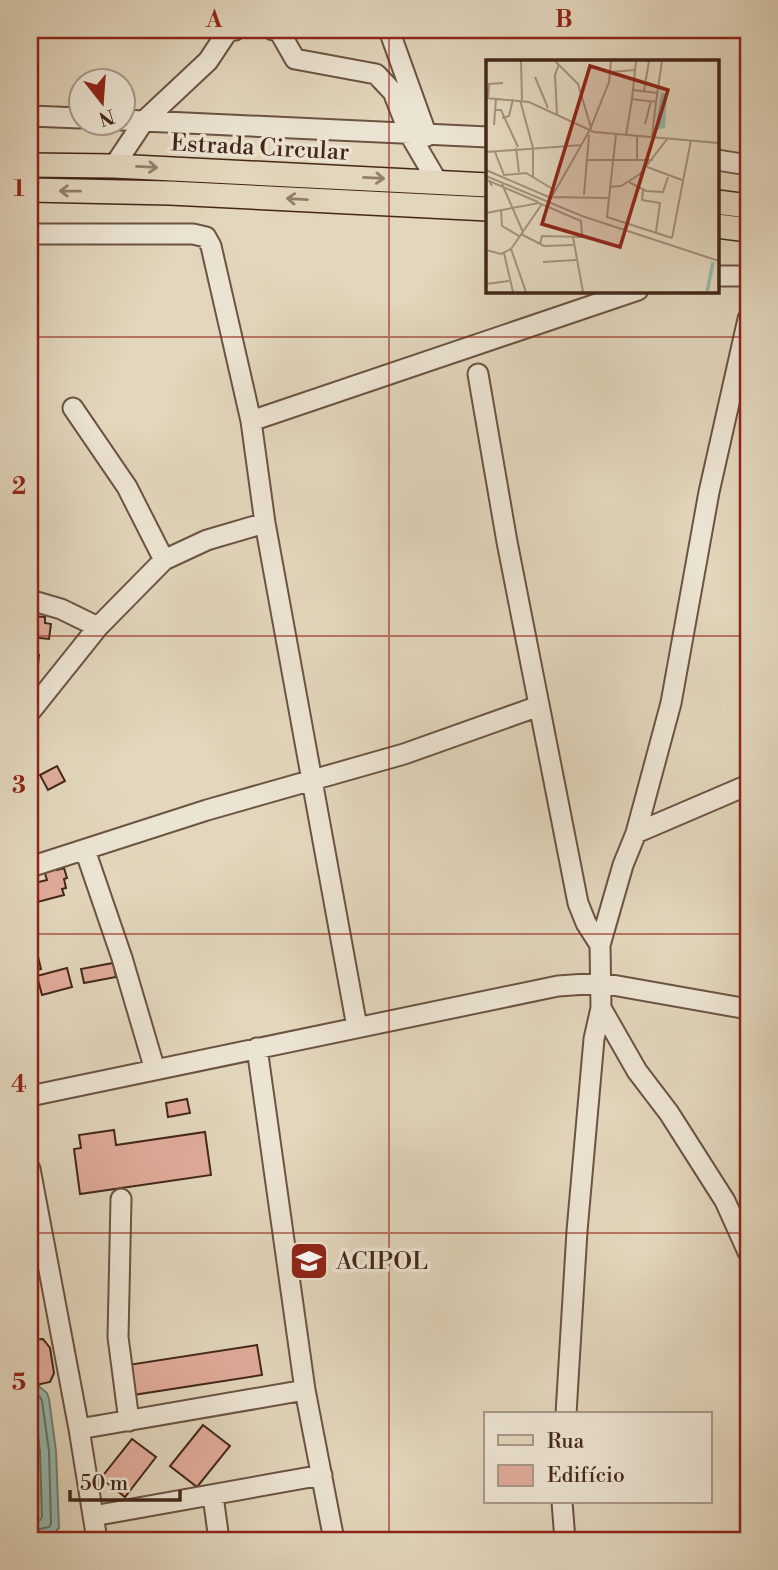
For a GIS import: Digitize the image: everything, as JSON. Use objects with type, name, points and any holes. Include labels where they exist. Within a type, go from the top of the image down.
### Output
[{"type":"main road","name":"Estrada Circular","points":[[30,165],[114,166],[486,185]]},
{"type":"main road","name":"Estrada Circular","points":[[30,190],[170,192],[486,209]]},
{"type":"main road","points":[[718,202],[748,206]]},
{"type":"main road","points":[[718,226],[748,230]]},
{"type":"street","points":[[114,166],[144,121],[208,61],[228,31],[235,30]]},
{"type":"street","points":[[273,30],[279,31],[295,59],[376,74],[393,92],[418,135]]},
{"type":"street","points":[[389,30],[418,135],[437,181]]},
{"type":"street","points":[[30,116],[66,117]]},
{"type":"street","points":[[136,121],[486,137]]},
{"type":"street","points":[[718,160],[748,165]]},
{"type":"street","points":[[30,234],[193,234],[206,237],[211,246],[251,421],[265,523],[357,1027]]},
{"type":"street","points":[[718,276],[748,276]]},
{"type":"street","points":[[251,421],[632,292]]},
{"type":"street","points":[[566,1412],[577,1231],[594,1039],[601,1008],[600,945],[636,833],[671,703],[709,492],[747,329]]},
{"type":"street","points":[[478,374],[507,542],[578,903],[586,923],[600,945]]},
{"type":"street","points":[[73,408],[127,487],[164,559]]},
{"type":"street","points":[[30,712],[98,627],[164,559],[207,540],[265,523]]},
{"type":"street","points":[[30,600],[61,609],[98,627]]},
{"type":"street","points":[[30,867],[207,810],[404,754],[539,706]]},
{"type":"street","points":[[636,833],[748,785]]},
{"type":"street","points":[[85,850],[122,958],[155,1070]]},
{"type":"street","points":[[30,1096],[558,986],[601,983],[748,1009]]},
{"type":"street","points":[[601,1008],[637,1071],[669,1113],[719,1191],[748,1252]]},
{"type":"street","points":[[257,1048],[305,1390],[334,1540]]},
{"type":"street","points":[[30,1169],[97,1540]]},
{"type":"street","points":[[121,1199],[118,1336],[129,1421]]},
{"type":"street","points":[[79,1429],[305,1390]]},
{"type":"street","points":[[93,1516],[322,1475]]},
{"type":"street","points":[[213,1496],[219,1540]]},
{"type":"street","points":[[562,1504],[565,1540]]},
{"type":"water","points":[[30,1359],[34,1382],[47,1393],[49,1399],[56,1451],[59,1528],[53,1534],[30,1538]]},
{"type":"building","points":[[30,616],[45,617],[45,623],[51,624],[49,639],[30,637]]},
{"type":"building","points":[[30,654],[39,655],[37,674],[30,673]]},
{"type":"building","points":[[57,766],[65,781],[48,790],[40,775]]},
{"type":"building","points":[[56,867],[57,870],[64,868],[67,878],[64,879],[66,888],[62,889],[64,895],[30,904],[30,884],[47,880],[44,870]]},
{"type":"building","points":[[30,932],[41,969],[30,972]]},
{"type":"building","points":[[113,963],[116,977],[84,983],[81,969]]},
{"type":"building","points":[[67,968],[72,987],[42,995],[37,976]]},
{"type":"building","points":[[187,1099],[190,1113],[168,1117],[166,1103]]},
{"type":"building","points":[[114,1130],[116,1145],[205,1132],[211,1175],[80,1194],[74,1149],[81,1148],[79,1135]]},
{"type":"building","points":[[43,1339],[50,1348],[54,1373],[50,1382],[36,1385],[30,1340]]},
{"type":"building","points":[[257,1345],[262,1375],[133,1395],[128,1365]]},
{"type":"building","points":[[203,1425],[230,1446],[197,1487],[170,1466]]},
{"type":"building","points":[[132,1439],[156,1457],[125,1497],[101,1478]]},
{"type":"place","name":"ACIPOL","points":[[309,1261]]}]
